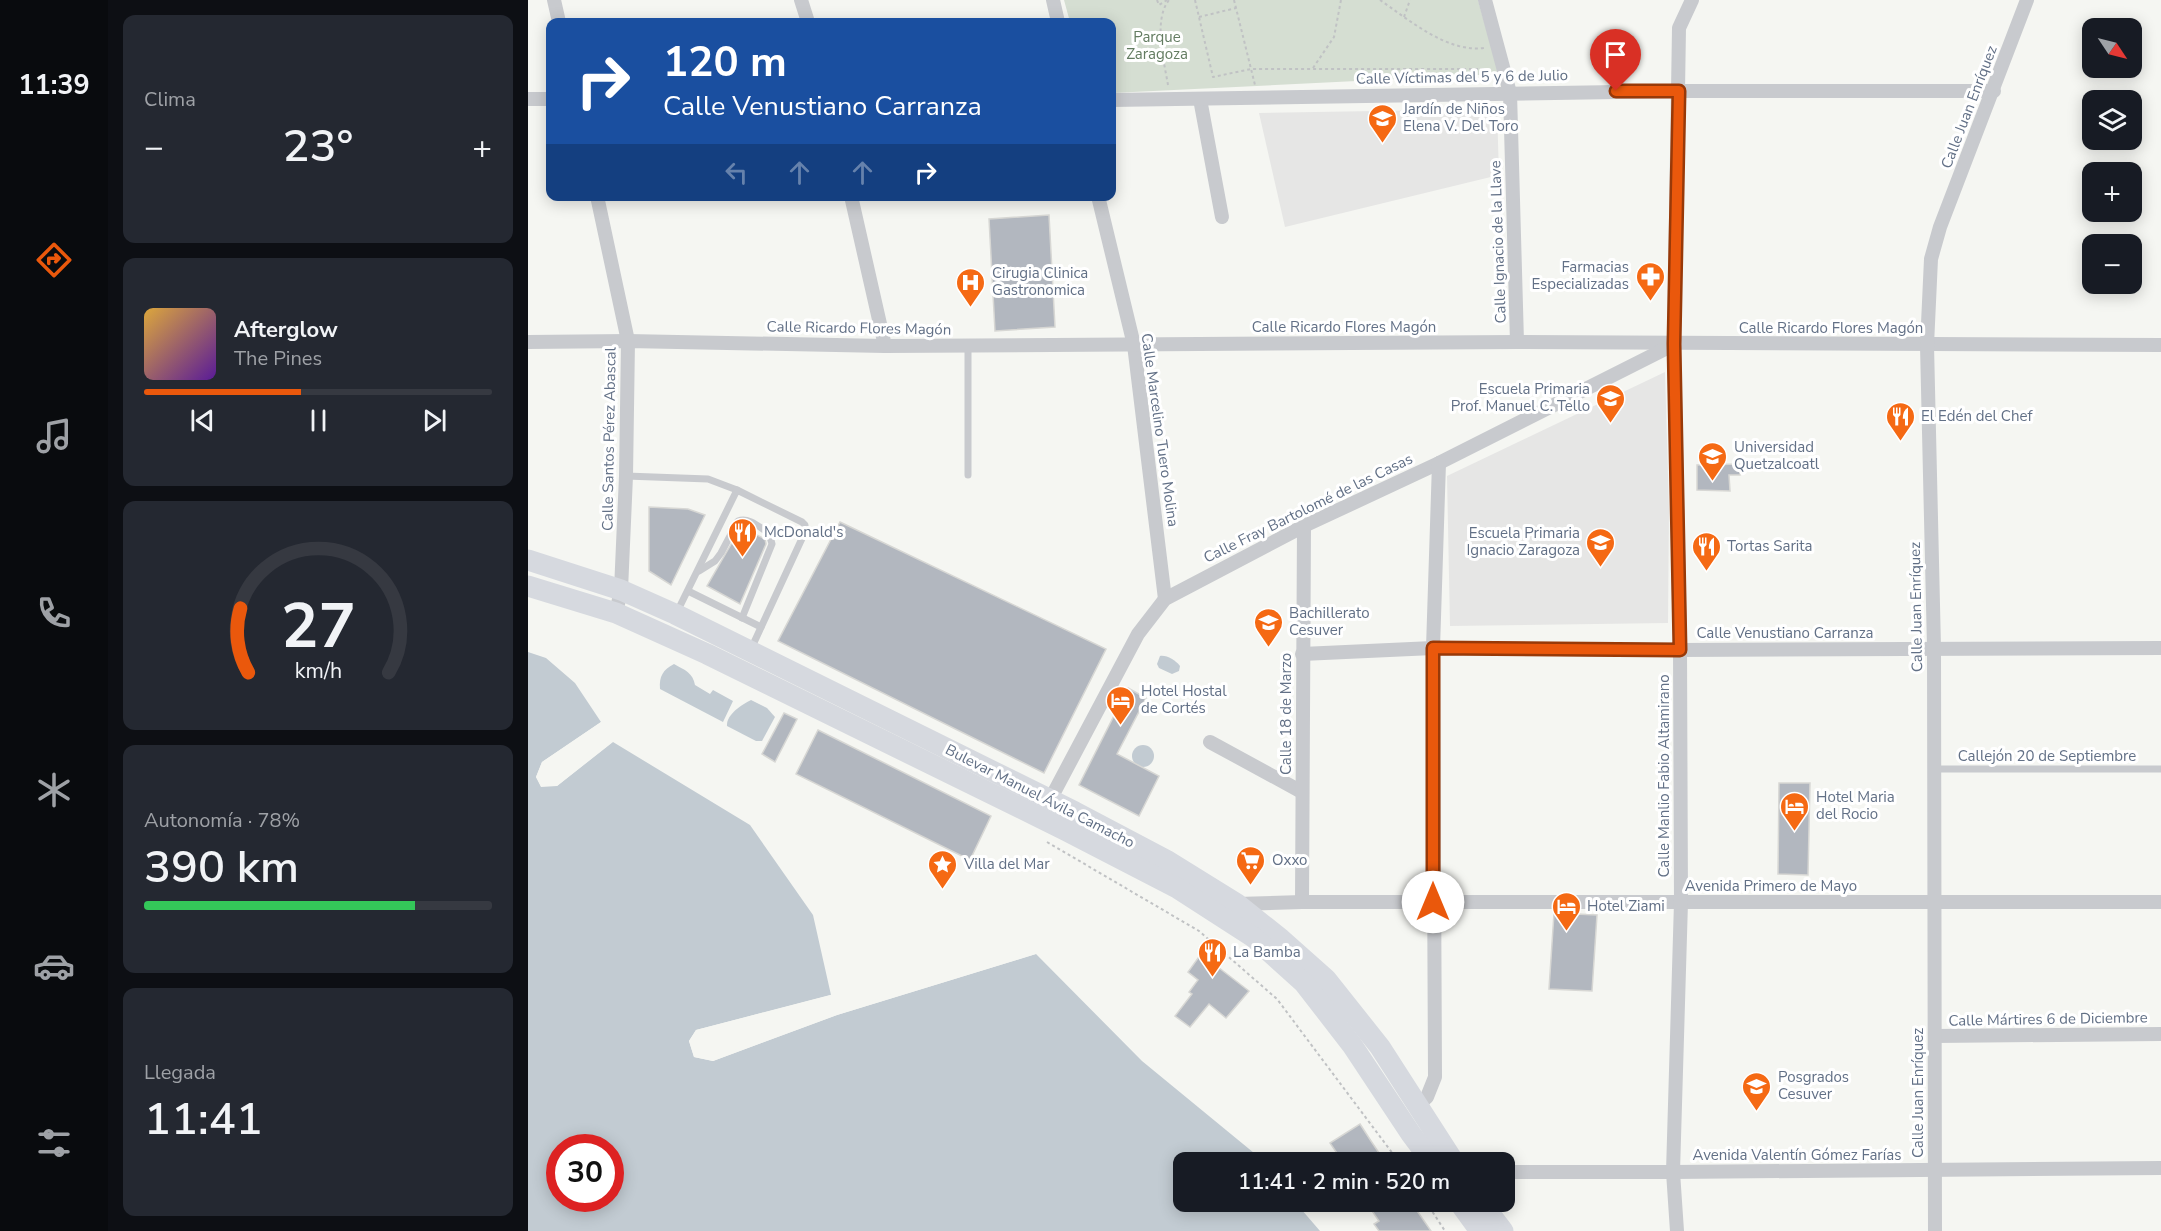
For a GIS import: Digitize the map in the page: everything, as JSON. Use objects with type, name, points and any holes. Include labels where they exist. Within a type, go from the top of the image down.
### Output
[{"type":"main road","name":"Bulevar Manuel Ávila Camacho","points":[[528,560],[621,590],[675,615],[1050,800],[1166,860],[1237,904],[1326,979],[1380,1047],[1448,1152]]},
{"type":"main road","name":"Bulevar Manuel Ávila Camacho","points":[[528,586],[616,613],[707,654],[1075,835],[1177,888],[1253,937],[1304,983],[1352,1045],[1424,1152]]},
{"type":"main road","points":[[1467,1212],[1479,1231]]},
{"type":"main road","points":[[1489,1212],[1503,1231]]},
{"type":"street","points":[[554,0],[558,18]]},
{"type":"street","points":[[801,0],[807,18]]},
{"type":"street","points":[[1053,0],[1057,18]]},
{"type":"street","name":"Calle Ignacio de la Llave","points":[[1485,0],[1510,93],[1517,342]]},
{"type":"street","name":"Calle Manlio Fabio Altamirano","points":[[1677,1231],[1673,1172],[1681,902],[1680,650],[1674,344],[1679,28],[1692,0]]},
{"type":"street","name":"Calle Juan Enríquez","points":[[1935,1231],[1934,648],[1928,345],[1930,259],[2027,0]]},
{"type":"street","name":"Calle Víctimas del 5 y 6 de Julio","points":[[1116,100],[1679,91],[1994,92]]},
{"type":"street","points":[[528,99],[546,99]]},
{"type":"street","points":[[1200,99],[1222,217]]},
{"type":"street","name":"Calle Santos Pérez Abascal","points":[[598,201],[628,341],[621,590],[616,613]]},
{"type":"street","points":[[852,201],[885,346]]},
{"type":"street","name":"Calle Marcelino Tuero Molina","points":[[1099,201],[1134,345],[1165,599]]},
{"type":"street","name":"Calle Ricardo Flores Magón","points":[[528,342],[628,341],[885,346],[1517,342],[2161,345]]},
{"type":"street","name":"Calle Fray Bartolomé de las Casas","points":[[1050,800],[1138,634],[1165,599],[1304,526],[1438,463],[1674,344]]},
{"type":"street","points":[[1418,1105],[1427,1097],[1435,1077],[1433,648],[1438,463]]},
{"type":"street","name":"Calle 18 de Marzo","points":[[1302,902],[1304,526]]},
{"type":"street","name":"Calle Venustiano Carranza","points":[[1302,654],[1433,648],[1680,650],[2161,648]]},
{"type":"street","points":[[1210,742],[1302,792]]},
{"type":"street","name":"Avenida Primero de Mayo","points":[[1237,904],[1302,902],[2161,902]]},
{"type":"street","name":"Calle Mártires 6 de Diciembre","points":[[1935,1036],[2161,1034]]},
{"type":"street","name":"Avenida Valentín Gómez Farías","points":[[1515,1172],[2161,1168]]},
{"type":"lane","points":[[968,346],[968,475]]},
{"type":"lane","points":[[626,476],[708,479],[737,490],[802,522],[806,529],[749,652]]},
{"type":"lane","points":[[675,615],[737,490]]},
{"type":"lane","points":[[697,572],[715,561],[722,553],[738,521],[743,519],[769,532],[772,544],[742,618]]},
{"type":"lane","points":[[688,591],[761,627]]},
{"type":"lane","name":"Callejón 20 de Septiembre","points":[[1934,769],[2161,769]]},
{"type":"path","points":[[1157,0],[1159,5],[1169,0]]},
{"type":"path","points":[[1169,0],[1164,6],[1161,38],[1171,99]]},
{"type":"path","points":[[1195,0],[1213,77],[1251,69],[1495,69]]},
{"type":"path","points":[[1234,0],[1251,69]]},
{"type":"path","points":[[1313,69],[1334,37],[1341,0]]},
{"type":"path","points":[[1380,0],[1452,45],[1472,50],[1488,48]]},
{"type":"path","points":[[1404,17],[1410,0]]},
{"type":"path","points":[[1199,17],[1236,8]]},
{"type":"path","points":[[1047,842],[1199,931],[1277,999],[1392,1152]]},
{"type":"path","points":[[1433,1212],[1445,1231]]},
{"type":"shaded area","name":"Jardín de Niños Elena V. Del Toro","points":[[1497,109],[1499,175],[1285,227],[1259,113]]},
{"type":"shaded area","points":[[1665,372],[1669,510],[1668,623],[1450,626],[1447,476]]},
{"type":"shaded area","points":[[528,652],[546,658],[575,683],[601,722],[542,762],[536,777],[541,786],[557,786],[613,742],[750,825],[813,915],[831,995],[696,1030],[689,1041],[694,1057],[713,1061],[837,1015],[1036,954],[1142,1061],[1253,1152],[1173,1152],[1173,1212],[1304,1212],[1320,1231],[528,1231]]},
{"type":"shaded area","points":[[1160,656],[1168,657],[1176,662],[1180,666],[1179,671],[1172,674],[1159,668],[1157,664]]},
{"type":"shaded area","points":[[674,664],[690,675],[695,685],[710,694],[713,690],[733,701],[723,722],[660,689],[662,674]]},
{"type":"shaded area","points":[[751,700],[767,708],[775,717],[762,741],[756,741],[727,726],[732,714]]},
{"type":"shaded area","points":[[1143,745],[1151,748],[1154,756],[1151,764],[1143,767],[1135,764],[1132,756],[1135,748]]},
{"type":"green space","name":"Parque Zaragoza","points":[[1064,0],[1478,0],[1499,74],[1116,93],[1116,18],[1069,18]]},
{"type":"pier","points":[[604,720],[603,724],[545,764],[539,777],[543,784],[556,783],[611,740],[615,740],[557,786],[541,787],[536,777],[542,762]]},
{"type":"pier","points":[[1035,951],[1039,953],[837,1015],[713,1061],[694,1057],[689,1041],[696,1030],[834,994],[832,998],[698,1033],[692,1042],[696,1054],[712,1058],[836,1012]]},
{"type":"building","points":[[1049,215],[1055,327],[995,331],[989,219]]},
{"type":"building","name":"Universidad Quetzalcoatl","points":[[1740,464],[1740,475],[1729,475],[1730,491],[1697,490],[1697,465]]},
{"type":"building","points":[[649,507],[688,509],[705,515],[671,585],[649,571]]},
{"type":"building","points":[[840,522],[1106,649],[1044,773],[778,641]]},
{"type":"building","name":"McDonald's","points":[[741,527],[765,539],[766,544],[740,604],[707,586]]},
{"type":"building","name":"Hotel Hostal de Cortés","points":[[1128,688],[1146,698],[1117,754],[1159,776],[1139,816],[1079,785]]},
{"type":"building","points":[[784,713],[797,719],[775,762],[762,754]]},
{"type":"building","name":"Villa del Mar","points":[[818,730],[991,816],[970,860],[796,774]]},
{"type":"building","points":[[1779,783],[1810,783],[1808,875],[1778,874]]},
{"type":"building","points":[[1554,913],[1597,915],[1592,991],[1549,989]]},
{"type":"building","points":[[1201,954],[1249,991],[1226,1018],[1209,1004],[1190,1027],[1175,1016],[1192,994],[1189,992],[1198,980],[1188,972]]},
{"type":"building","points":[[1360,1124],[1378,1152],[1336,1152],[1330,1143]]},
{"type":"building","points":[[1373,1212],[1418,1212],[1431,1231],[1379,1231],[1374,1224],[1379,1221]]},
{"type":"place","name":"Jardín de Niños Elena V. Del Toro","points":[[1382,144]]},
{"type":"place","name":"Farmacias Especializadas","points":[[1650,302]]},
{"type":"place","name":"Cirugia Clinica Gastronomica","points":[[971,308]]},
{"type":"place","name":"Escuela Primaria Prof. Manuel C. Tello","points":[[1611,424]]},
{"type":"place","name":"El Edén del Chef","points":[[1900,442]]},
{"type":"place","name":"Universidad Quetzalcoatl","points":[[1713,482]]},
{"type":"place","name":"McDonald's","points":[[743,558]]},
{"type":"place","name":"Escuela Primaria Ignacio Zaragoza","points":[[1601,568]]},
{"type":"place","name":"Tortas Sarita","points":[[1706,572]]},
{"type":"place","name":"Bachillerato Cesuver","points":[[1268,648]]},
{"type":"place","name":"Hotel Hostal de Cortés","points":[[1120,726]]},
{"type":"place","name":"Hotel Maria del Rocio","points":[[1795,832]]},
{"type":"place","name":"Oxxo","points":[[1251,886]]},
{"type":"place","name":"Villa del Mar","points":[[943,890]]},
{"type":"place","name":"Hotel Ziami","points":[[1566,932]]},
{"type":"place","name":"La Bamba","points":[[1212,978]]},
{"type":"place","name":"Posgrados Cesuver","points":[[1757,1112]]},
{"type":"route","points":[[1433,902],[1433,648],[1680,650],[1674,344],[1679,91],[1616,91]]}]
